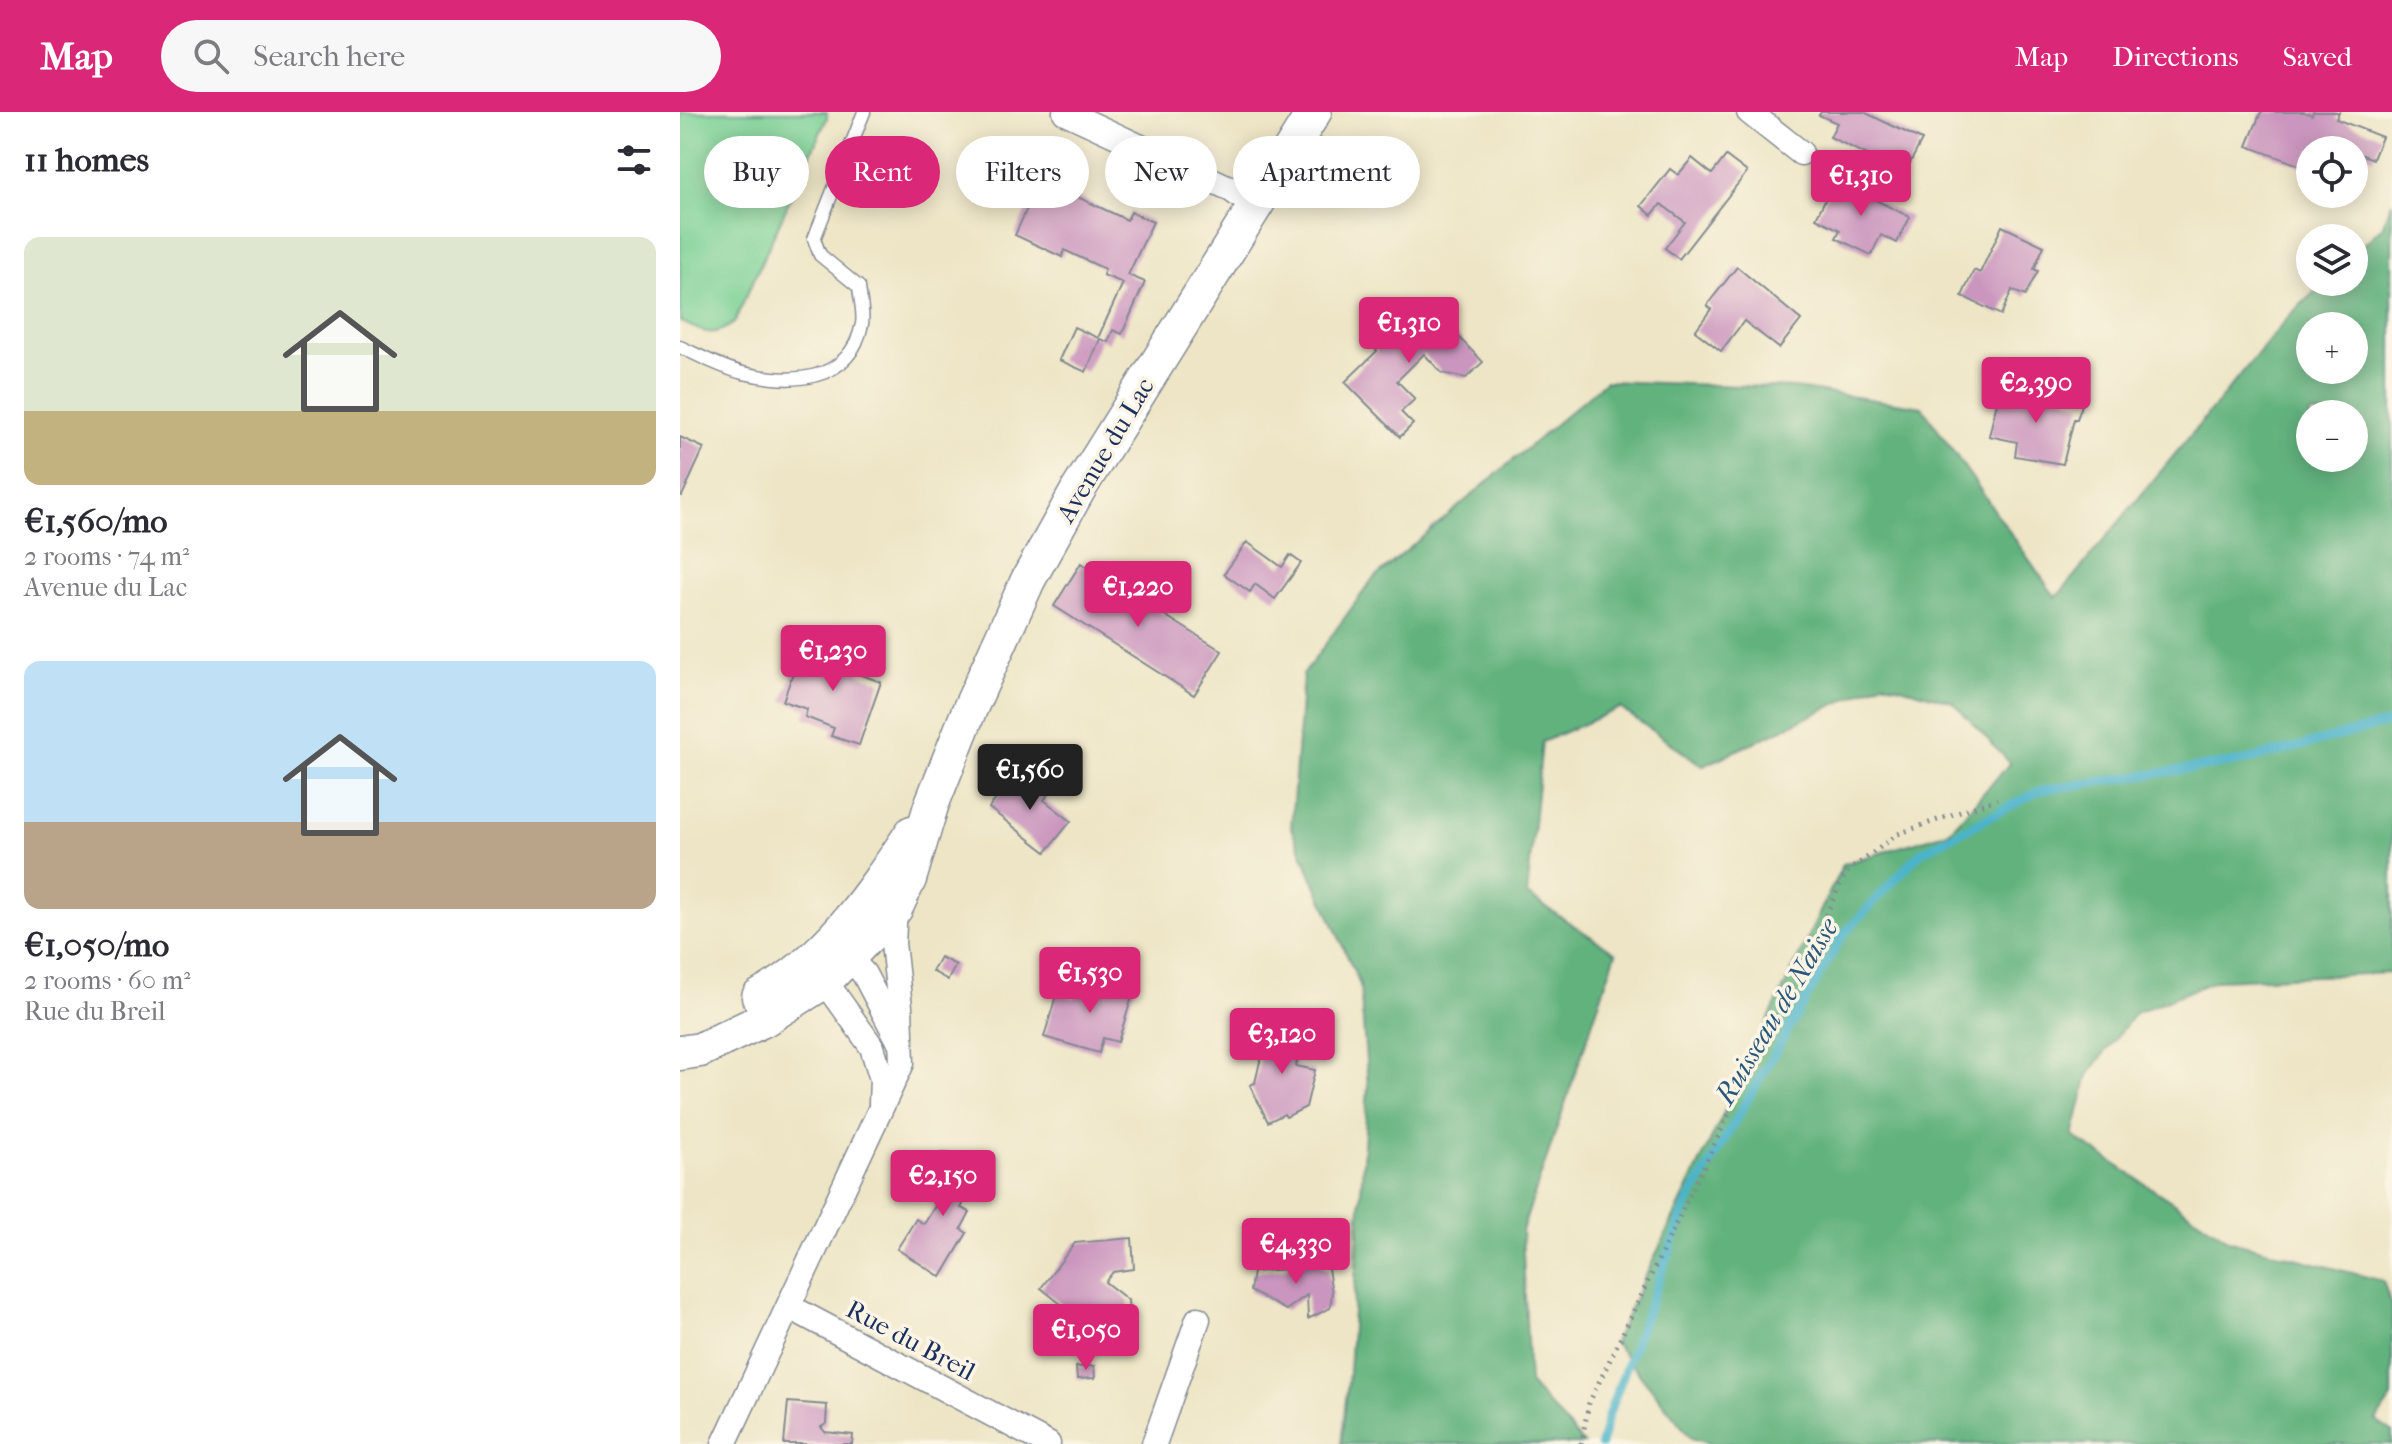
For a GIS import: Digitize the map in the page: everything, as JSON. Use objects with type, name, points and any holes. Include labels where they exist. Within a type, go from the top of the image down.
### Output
[{"type":"street","points":[[1065,112],[1233,191]]},
{"type":"street","name":"Avenue du Lac","points":[[1299,136],[1314,112]]},
{"type":"street","points":[[1749,112],[1801,153]]},
{"type":"street","name":"Avenue du Lac","points":[[680,1053],[700,1050],[763,1020],[895,909],[909,879],[931,806],[968,713],[1028,580],[1078,490],[1254,208]]},
{"type":"street","name":"Avenue du Lac","points":[[680,1040],[770,991],[831,965],[852,919],[931,806]]},
{"type":"street","points":[[724,1444],[902,1063],[893,943],[895,909]]},
{"type":"street","points":[[881,1110],[882,1079],[872,1047],[831,965],[855,964],[864,974],[899,1040]]},
{"type":"street","name":"Rue du Breil","points":[[790,1307],[1048,1444]]},
{"type":"street","points":[[1154,1444],[1198,1319]]},
{"type":"lane","points":[[680,347],[741,373],[797,380],[830,372],[851,353],[863,323],[859,287],[820,255],[814,239],[864,112]]},
{"type":"path","points":[[1581,1444],[1589,1403],[1846,873],[1898,834],[1997,799]]},
{"type":"green space","points":[[680,112],[827,112],[809,158],[809,136],[704,136],[704,208],[786,208],[734,323],[720,331],[707,332],[680,321]]},
{"type":"green space","points":[[2392,202],[2392,973],[2217,980],[2135,1013],[2088,1075],[2073,1136],[2231,1241],[2383,1281],[2392,1307],[2392,1397],[2376,1421],[2392,1432],[2392,1444],[1711,1444],[1691,1438],[1614,1342],[1843,864],[1949,832],[2010,763],[1953,702],[1883,682],[1703,766],[1620,708],[1542,742],[1527,895],[1616,953],[1522,1231],[1529,1383],[1584,1444],[1341,1444],[1349,1372],[1368,1086],[1360,985],[1291,828],[1303,675],[1372,580],[1606,381],[1795,388],[1922,407],[2056,598],[2290,315],[2310,296],[2368,296],[2368,240],[2382,227]]},
{"type":"building","points":[[1821,112],[1864,112],[1922,140],[1905,173],[1830,137],[1837,123],[1819,115]]},
{"type":"building","points":[[2261,112],[2304,112],[2312,115],[2313,112],[2339,112],[2336,119],[2382,137],[2373,159],[2368,157],[2368,136],[2296,136],[2296,164],[2247,146]]},
{"type":"building","points":[[1726,156],[1747,172],[1679,259],[1665,248],[1685,222],[1661,204],[1652,215],[1641,206],[1670,169],[1678,175],[1692,158],[1712,174]]},
{"type":"building","points":[[1835,180],[1910,217],[1897,243],[1881,235],[1871,255],[1836,238],[1840,230],[1816,218]]},
{"type":"building","points":[[1089,202],[1127,220],[1131,212],[1153,222],[1128,275],[1145,282],[1122,334],[1113,330],[1108,342],[1100,339],[1086,372],[1059,360],[1074,327],[1098,338],[1123,283],[1103,275],[1105,269],[1064,250],[1062,257],[1015,235],[1027,208],[1089,208]]},
{"type":"building","points":[[2002,226],[2044,246],[2034,269],[2038,271],[2025,296],[2012,290],[2001,315],[1962,296],[1974,270],[1980,273]]},
{"type":"building","points":[[1737,267],[1801,320],[1779,348],[1744,321],[1721,351],[1695,331],[1711,309],[1707,305]]},
{"type":"building","points":[[1426,304],[1483,362],[1466,378],[1442,373],[1424,354],[1397,381],[1415,399],[1401,412],[1413,424],[1400,437],[1345,382],[1377,351],[1373,347],[1392,328],[1396,333]]},
{"type":"building","points":[[2046,390],[2082,405],[2077,419],[2074,419],[2063,464],[2015,456],[2017,442],[1989,436],[1999,394],[2043,402]]},
{"type":"building","points":[[680,437],[704,448],[682,496],[680,495]]},
{"type":"building","points":[[1247,542],[1282,567],[1290,555],[1301,563],[1275,599],[1255,584],[1250,592],[1224,574]]},
{"type":"building","points":[[1081,563],[1222,651],[1194,695],[1054,606]]},
{"type":"building","points":[[803,645],[861,666],[859,674],[881,682],[859,745],[831,736],[834,728],[805,717],[807,709],[783,701]]},
{"type":"building","points":[[1019,770],[1049,794],[1044,800],[1071,821],[1046,852],[989,808]]},
{"type":"building","points":[[940,957],[956,965],[948,980],[932,971]]},
{"type":"building","points":[[1099,977],[1135,987],[1118,1042],[1103,1038],[1099,1053],[1044,1037],[1057,992],[1075,998],[1078,985],[1095,990]]},
{"type":"building","points":[[1268,1027],[1303,1035],[1296,1066],[1315,1070],[1306,1107],[1268,1122],[1250,1085],[1255,1083]]},
{"type":"building","points":[[941,1153],[974,1156],[971,1189],[961,1208],[970,1212],[961,1229],[967,1233],[941,1277],[897,1249],[916,1219],[924,1224],[945,1190],[938,1179]]},
{"type":"building","points":[[1132,1238],[1134,1269],[1113,1272],[1105,1282],[1128,1300],[1130,1324],[1123,1332],[1100,1334],[1100,1321],[1087,1325],[1041,1288],[1075,1243]]},
{"type":"building","points":[[1303,1255],[1328,1269],[1332,1293],[1330,1308],[1308,1319],[1307,1295],[1286,1310],[1250,1291],[1253,1272],[1285,1269]]},
{"type":"building","points":[[1094,1366],[1095,1378],[1077,1379],[1076,1367]]},
{"type":"building","points":[[788,1402],[827,1405],[826,1424],[821,1427],[825,1432],[853,1435],[852,1444],[784,1444]]},
{"type":"waterway","name":"Ruisseau de Naisse","points":[[1601,1444],[1608,1416],[1686,1206],[1843,935],[1920,853],[2041,790],[2244,761],[2392,722]]}]
